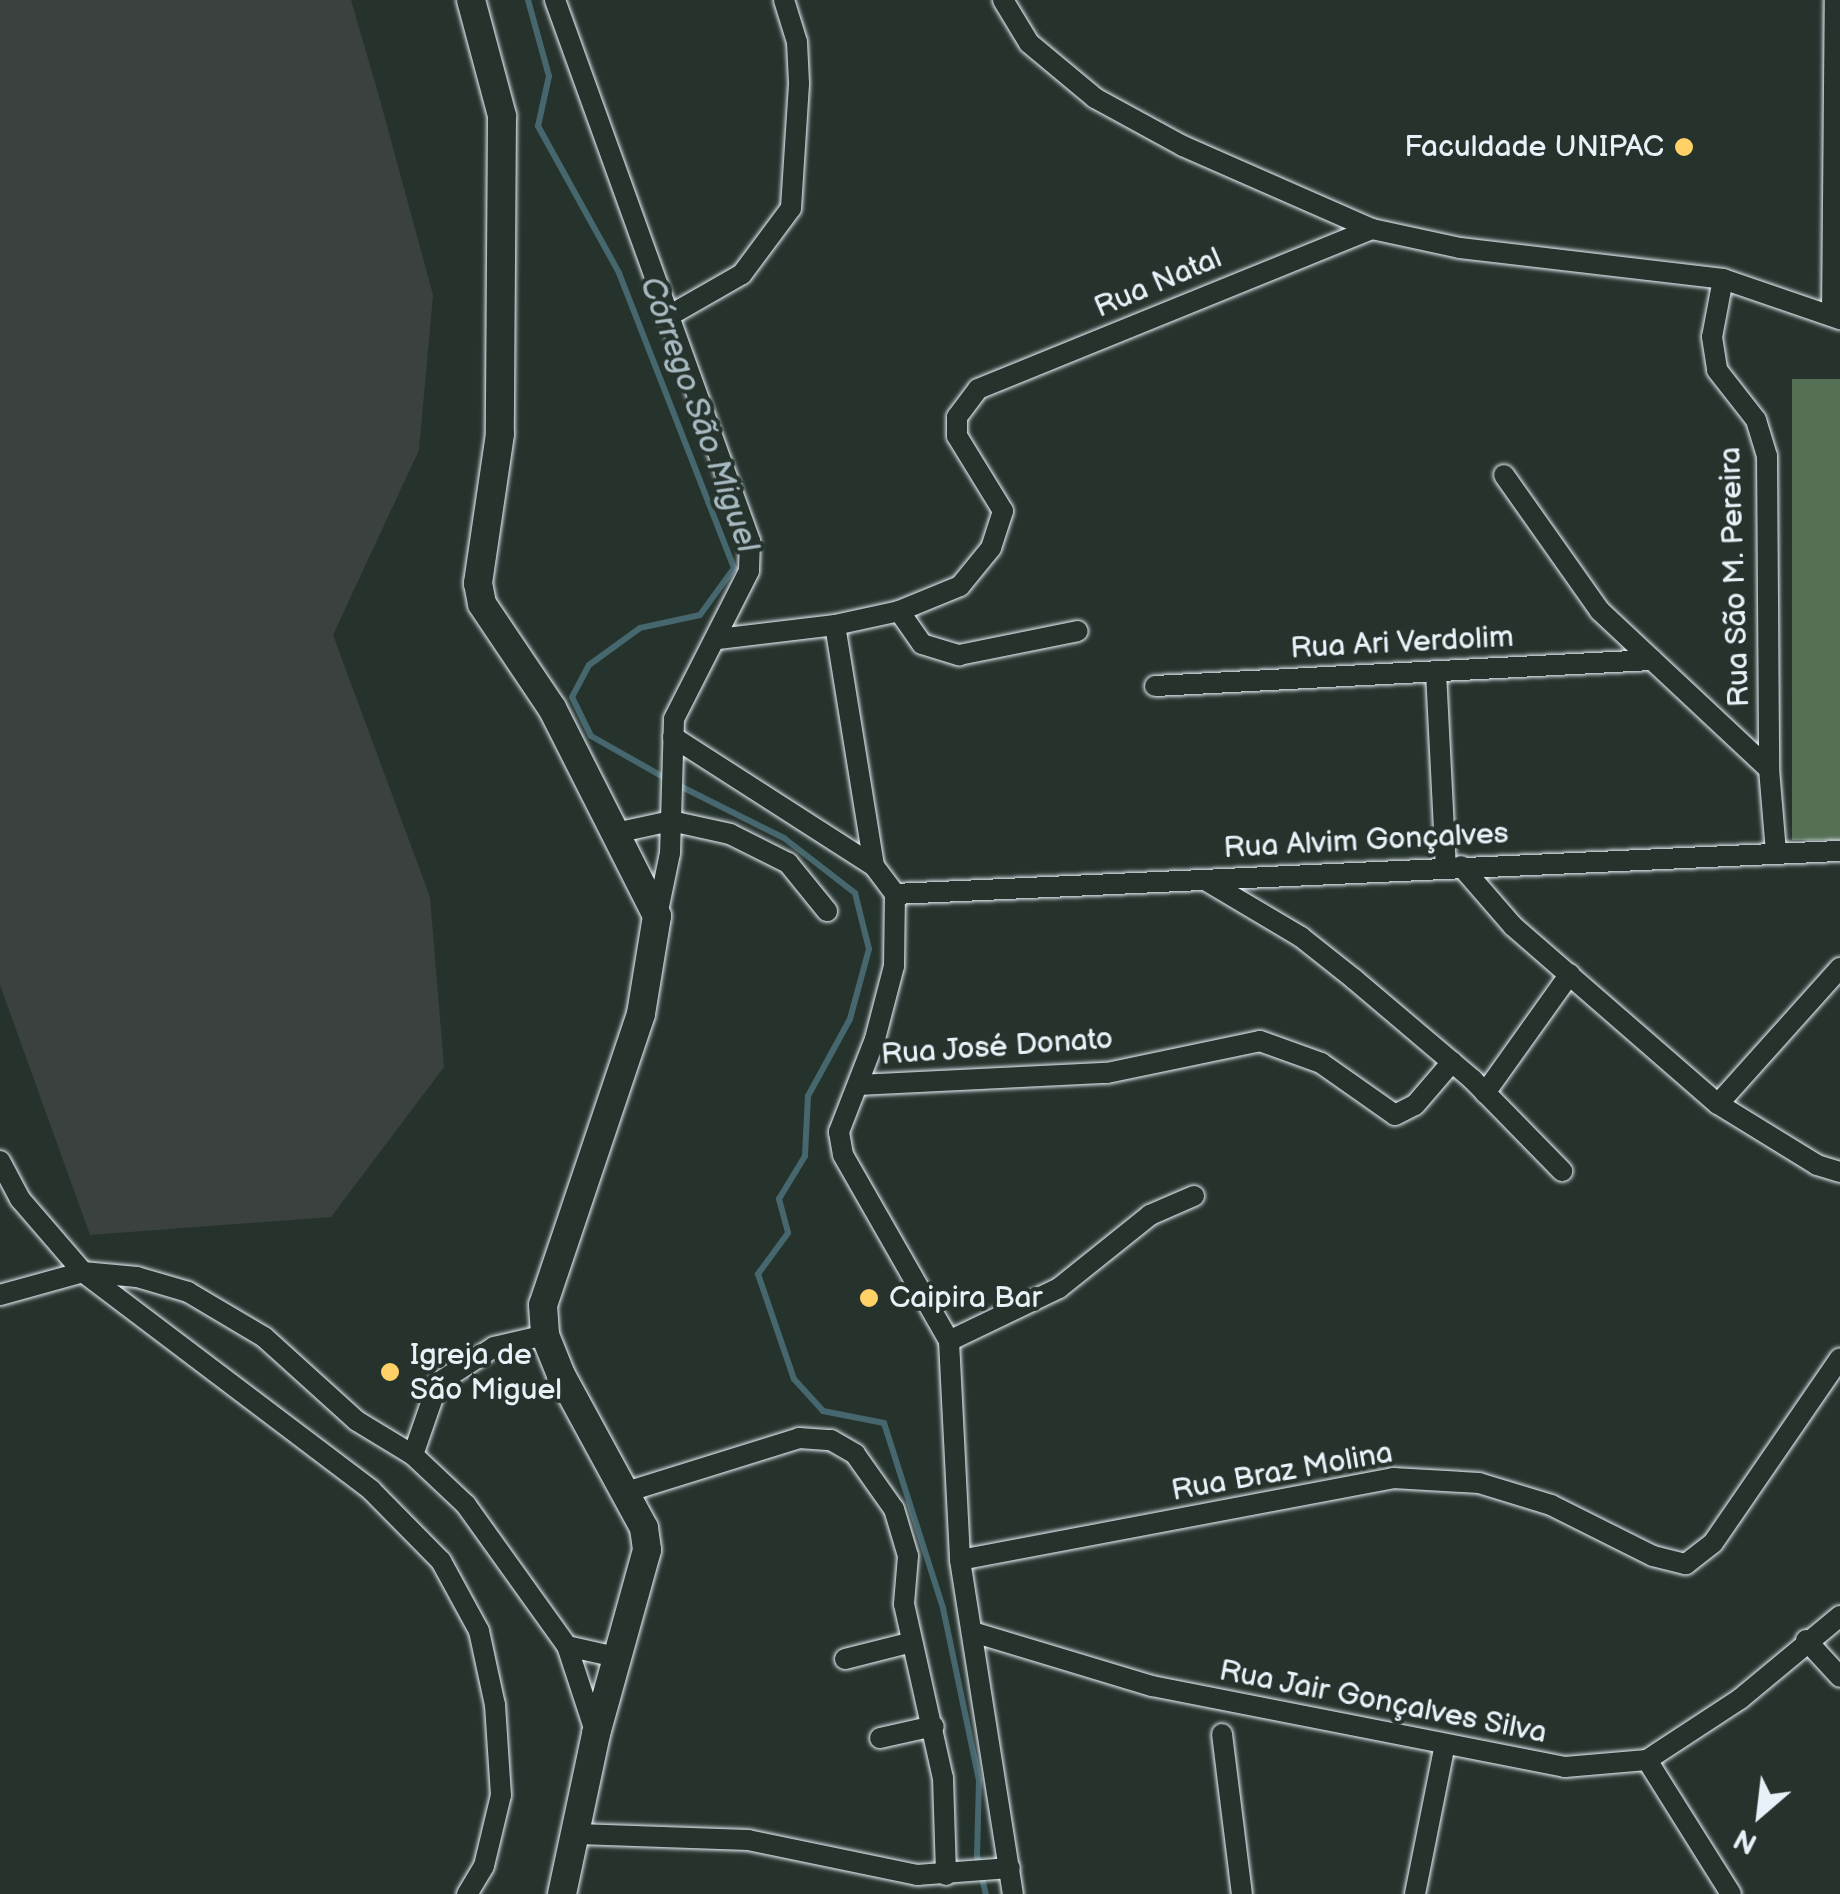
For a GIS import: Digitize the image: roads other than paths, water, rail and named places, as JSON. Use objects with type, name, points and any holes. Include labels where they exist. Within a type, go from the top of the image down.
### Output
[{"type":"main road","points":[[471,0],[502,116],[500,434],[480,573],[482,604],[552,708],[620,832],[657,916],[651,976],[551,1273],[545,1335],[626,1492],[647,1550],[596,1734],[578,1834],[562,1894]]},
{"type":"street","points":[[555,0],[750,541],[748,570],[718,639],[680,701],[673,745],[671,816],[657,916]]},
{"type":"street","points":[[667,316],[742,274],[791,208],[799,83],[797,42],[784,0]]},
{"type":"street","points":[[1003,0],[1029,43],[1095,98],[1183,146],[1372,229],[1460,248],[1722,279],[1836,318],[1836,0]]},
{"type":"street","name":"Rua Natal","points":[[718,639],[835,626],[899,610],[969,579],[1001,526],[997,498],[957,436],[957,417],[978,388],[1372,229]]},
{"type":"street","name":"Rua São M. Pereira","points":[[1722,279],[1712,336],[1717,370],[1756,420],[1767,456],[1769,769],[1776,853]]},
{"type":"street","points":[[1504,475],[1578,586],[1769,769]]},
{"type":"street","points":[[899,610],[922,644],[959,655],[1078,631]]},
{"type":"street","points":[[835,626],[874,866]]},
{"type":"street","name":"Rua Ari Verdolim","points":[[1155,686],[1652,660]]},
{"type":"street","points":[[1436,672],[1454,866],[1513,926],[1718,1104],[1816,1166],[1840,1172]]},
{"type":"street","points":[[673,745],[874,866],[895,894],[894,966],[840,1132],[842,1154],[949,1341],[960,1560],[976,1633],[1004,1869],[1013,1894]]},
{"type":"street","points":[[620,832],[671,816],[766,849],[812,885],[827,911]]},
{"type":"street","name":"Rua Alvim Gonçalves","points":[[895,894],[1454,866],[1840,852]]},
{"type":"street","points":[[1204,880],[1301,937],[1452,1062],[1562,1172]]},
{"type":"street","points":[[1718,1104],[1840,968]]},
{"type":"street","points":[[1486,1093],[1570,974]]},
{"type":"street","name":"Rua José Donato","points":[[858,1085],[1107,1073],[1260,1041],[1322,1063],[1395,1115],[1415,1106],[1452,1062]]},
{"type":"street","points":[[0,1161],[20,1199],[82,1272],[371,1490],[441,1561],[479,1631],[495,1705],[501,1794],[484,1866],[467,1894]]},
{"type":"street","points":[[949,1341],[1059,1288],[1150,1215],[1194,1196]]},
{"type":"street","points":[[0,1295],[82,1272],[138,1277],[229,1312],[356,1420],[413,1455],[509,1558],[567,1646],[596,1734]]},
{"type":"street","points":[[413,1455],[438,1383],[494,1347],[545,1335]]},
{"type":"street","name":"Rua Braz Molina","points":[[960,1560],[1393,1478],[1479,1484],[1551,1505],[1673,1564],[1686,1564],[1713,1543],[1840,1358]]},
{"type":"street","points":[[626,1492],[798,1438],[831,1440],[855,1454],[894,1509],[908,1556],[904,1604],[934,1726],[951,1874]]},
{"type":"street","name":"Rua Jair Gonçalves Silva","points":[[976,1633],[1152,1686],[1444,1749],[1565,1768],[1646,1760],[1740,1700],[1806,1640],[1840,1616]]},
{"type":"street","points":[[1806,1640],[1840,1677]]},
{"type":"street","points":[[845,1660],[912,1642]]},
{"type":"street","points":[[567,1646],[616,1657]]},
{"type":"street","points":[[880,1738],[934,1726]]},
{"type":"street","points":[[1222,1734],[1242,1894]]},
{"type":"street","points":[[1415,1894],[1444,1749]]},
{"type":"street","points":[[1646,1760],[1731,1894]]},
{"type":"street","points":[[578,1834],[748,1840],[918,1875],[1004,1869]]},
{"type":"waterway","name":"Córrego São Miguel","points":[[528,0],[549,76],[538,126],[619,273],[734,568],[700,615],[640,628],[589,665],[572,697],[591,736],[667,779]]},
{"type":"waterway","name":"Córrego São Miguel","points":[[678,785],[784,838],[855,893],[869,949],[850,1019],[808,1096],[805,1156],[779,1199],[788,1233],[758,1274],[794,1379],[823,1411],[884,1423],[943,1608],[979,1780],[977,1856],[986,1894]]},
{"type":"place","name":"Faculdade UNIPAC","points":[[1684,147]]},
{"type":"place","name":"Caipira Bar","points":[[869,1298]]},
{"type":"place","name":"Igreja de São Miguel","points":[[390,1372]]}]
